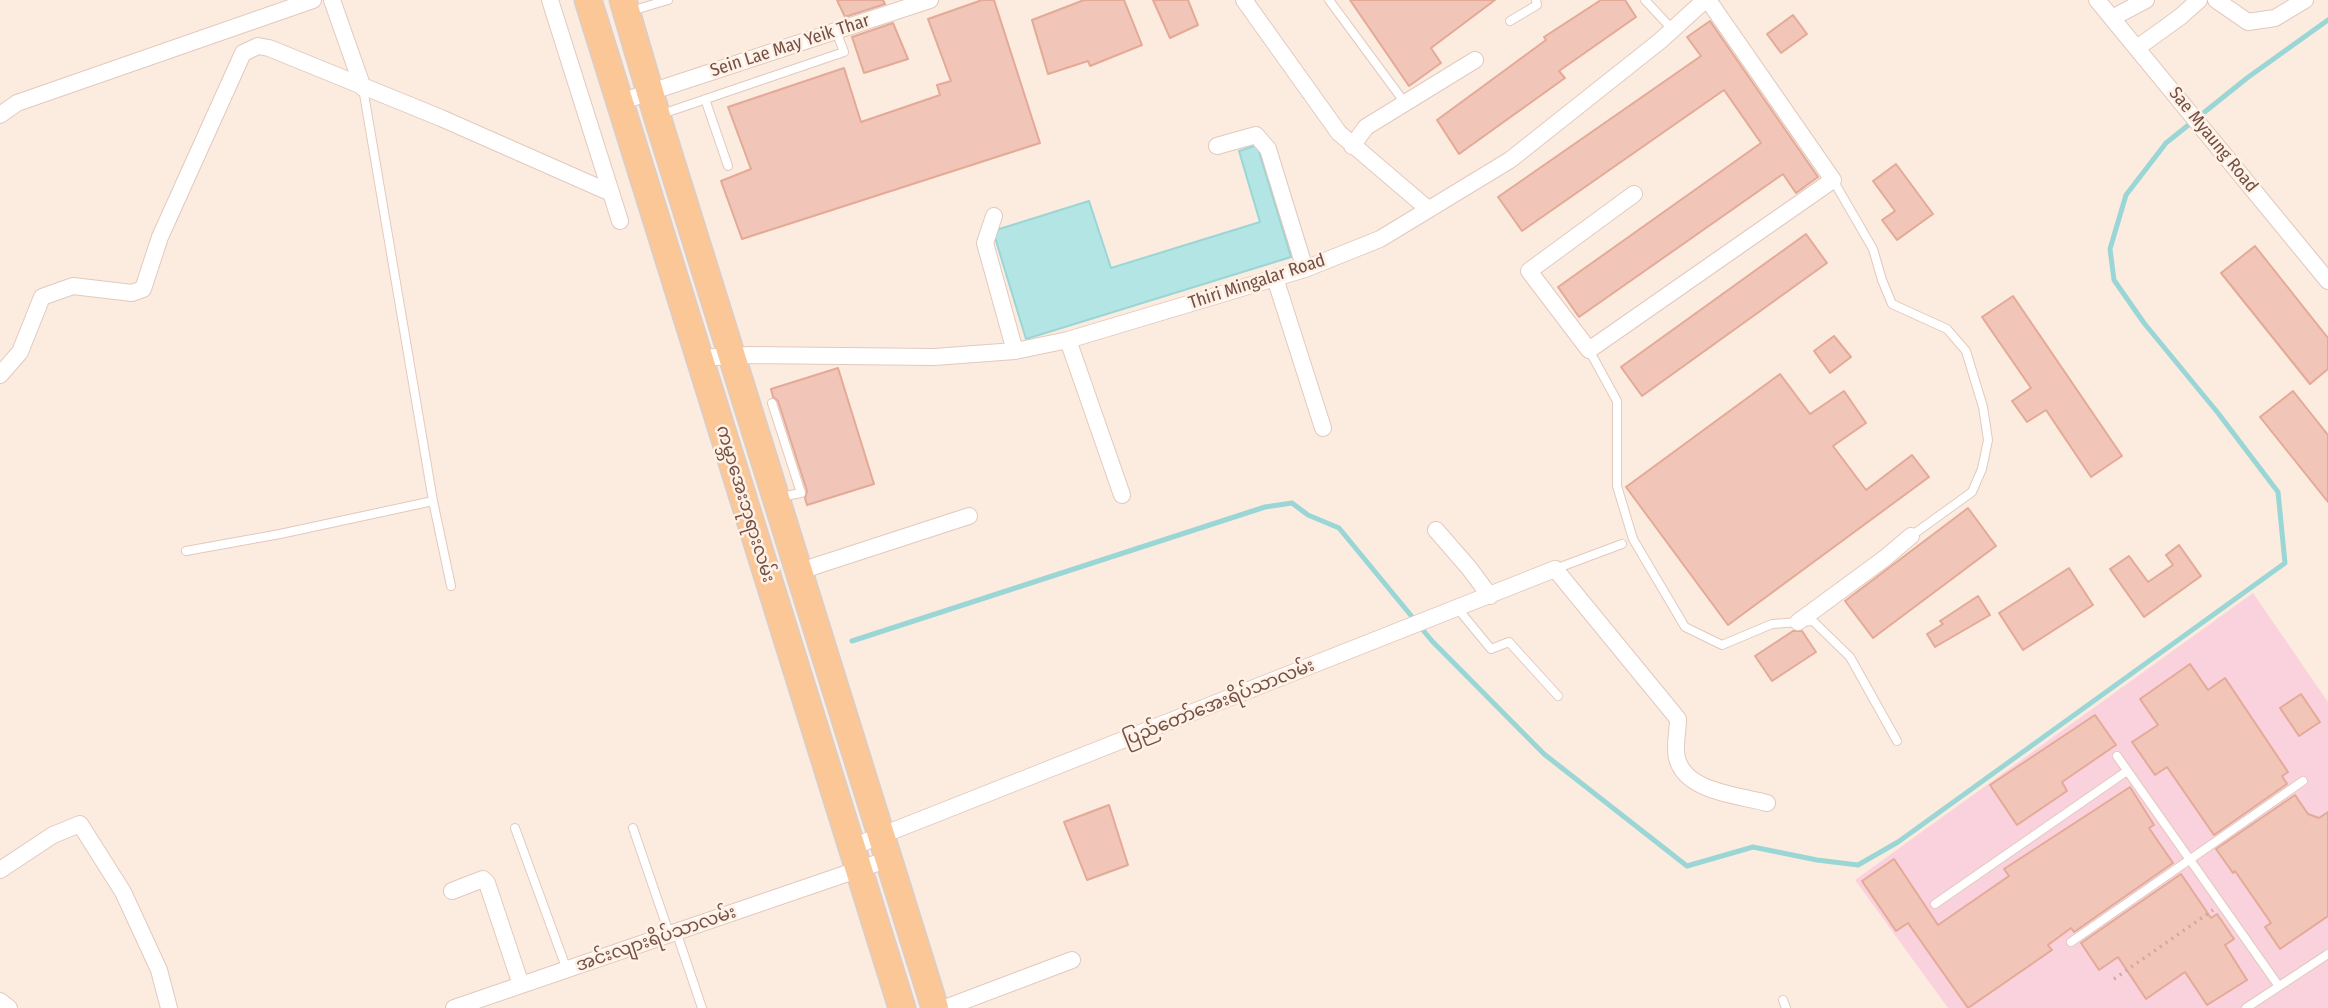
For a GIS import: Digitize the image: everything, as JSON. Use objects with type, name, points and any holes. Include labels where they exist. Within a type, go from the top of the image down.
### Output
[{"type":"main road","name":"ကမ္ဘာအေးဘုရားလမ်း","points":[[588,0],[902,1008]]},
{"type":"main road","name":"ကမ္ဘာအေးဘုရားလမ်း","points":[[625,6],[653,104],[935,1008]]},
{"type":"street","points":[[0,115],[17,103],[313,0]]},
{"type":"street","points":[[332,0],[363,88]]},
{"type":"street","points":[[550,0],[620,221]]},
{"type":"street","name":"Sein Lae May Yeik Thar","points":[[620,102],[653,104],[836,31],[930,0]]},
{"type":"street","points":[[1244,0],[1339,133],[1429,209]]},
{"type":"street","points":[[1634,194],[1529,271],[1589,351],[1833,180],[1706,0]]},
{"type":"street","name":"Thiri Mingalar Road","points":[[700,358],[934,357],[1015,351],[1068,340],[1305,269],[1380,239],[1510,160],[1706,0]]},
{"type":"street","name":"Sae Myaung Road","points":[[2097,0],[2328,281]]},
{"type":"street","points":[[2112,18],[2146,0]]},
{"type":"street","points":[[2137,48],[2199,0]]},
{"type":"street","points":[[2216,0],[2248,22],[2275,18],[2305,0]]},
{"type":"street","points":[[0,375],[20,352],[42,297],[73,286],[132,293],[143,289],[160,237],[243,53],[258,46],[269,48],[440,118],[611,193]]},
{"type":"street","points":[[1352,146],[1366,127],[1475,60]]},
{"type":"street","points":[[1217,146],[1256,135],[1268,149],[1305,269]]},
{"type":"street","points":[[994,216],[985,243],[1015,351]]},
{"type":"street","points":[[1275,278],[1323,428]]},
{"type":"street","points":[[1068,340],[1122,495]]},
{"type":"street","points":[[800,571],[969,516]]},
{"type":"street","points":[[1436,530],[1490,596]]},
{"type":"street","points":[[1798,622],[1911,536]]},
{"type":"street","points":[[1555,569],[1678,719],[1676,757],[1684,775],[1702,787],[1767,803]]},
{"type":"street","name":"ပြည်တော်အေးရိပ်သာလမ်း","points":[[885,847],[1555,569]]},
{"type":"street","points":[[0,870],[53,835],[80,824],[123,892],[159,970],[169,1008]]},
{"type":"street","points":[[855,858],[885,847]]},
{"type":"street","points":[[855,858],[885,847]]},
{"type":"street","name":"အင်းလျားရိပ်သာလမ်း","points":[[459,1007],[673,932],[855,858]]},
{"type":"street","points":[[452,891],[483,879],[487,883],[521,985]]},
{"type":"street","points":[[945,1008],[1072,960]]},
{"type":"street","points":[[0,1001],[9,1008]]},
{"type":"lane","points":[[625,6],[668,0]]},
{"type":"lane","points":[[1329,0],[1405,103]]},
{"type":"lane","points":[[1510,21],[1537,5],[1536,0]]},
{"type":"lane","points":[[1645,0],[1672,29]]},
{"type":"lane","points":[[653,104],[705,99],[844,52],[836,31]]},
{"type":"lane","points":[[363,88],[433,501],[451,586]]},
{"type":"lane","points":[[705,99],[728,166]]},
{"type":"lane","points":[[1833,180],[1873,249],[1892,304],[1947,329],[1966,351],[1983,407],[1988,440],[1982,469],[1972,492],[1911,536]]},
{"type":"lane","points":[[1589,351],[1617,401],[1617,486],[1633,539],[1685,627],[1722,645],[1772,624],[1814,621],[1850,657],[1898,741]]},
{"type":"lane","points":[[772,403],[801,493],[777,498]]},
{"type":"lane","points":[[186,551],[433,501]]},
{"type":"lane","points":[[1555,569],[1622,544]]},
{"type":"lane","points":[[1458,609],[1492,649],[1509,642],[1558,696]]},
{"type":"lane","points":[[2117,756],[2278,985]]},
{"type":"lane","points":[[1935,904],[2127,771]]},
{"type":"lane","points":[[2071,942],[2303,781]]},
{"type":"lane","points":[[515,828],[567,970]]},
{"type":"lane","points":[[633,828],[702,1008]]},
{"type":"lane","points":[[2246,1008],[2328,954]]},
{"type":"path","points":[[2113,979],[2221,904]]},
{"type":"shaded area","points":[[2253,593],[2328,702],[2328,1008],[1948,1008],[1855,880]]},
{"type":"water","points":[[1257,145],[1291,257],[1026,339],[993,231],[1089,201],[1111,268],[1260,222],[1239,151]]},
{"type":"building","points":[[837,0],[883,0],[885,4],[845,17]]},
{"type":"building","points":[[982,0],[994,0],[1040,143],[742,239],[721,181],[751,169],[728,107],[844,68],[861,122],[940,95],[937,85],[951,81],[928,19]]},
{"type":"building","points":[[1084,0],[1124,0],[1142,45],[1090,66],[1088,61],[1048,74],[1032,20]]},
{"type":"building","points":[[1153,0],[1188,0],[1198,25],[1170,38]]},
{"type":"building","points":[[1350,0],[1495,0],[1431,48],[1441,63],[1409,86]]},
{"type":"building","points":[[1601,0],[1625,0],[1636,17],[1559,71],[1565,78],[1459,154],[1437,120],[1546,40],[1544,37]]},
{"type":"building","points":[[1793,15],[1807,34],[1781,53],[1767,34]]},
{"type":"building","points":[[1710,21],[1818,177],[1796,193],[1783,174],[1579,317],[1558,287],[1761,143],[1724,90],[1522,231],[1498,197],[1701,56],[1687,37]]},
{"type":"building","points":[[893,23],[908,59],[864,73],[852,37]]},
{"type":"building","points":[[1896,164],[1933,214],[1897,240],[1882,220],[1895,211],[1873,181]]},
{"type":"building","points":[[1806,234],[1827,263],[1642,396],[1621,367]]},
{"type":"building","points":[[2255,246],[2328,338],[2328,369],[2310,384],[2221,273]]},
{"type":"building","points":[[2013,296],[2122,456],[2091,477],[2046,410],[2027,422],[2012,401],[2031,388],[1982,317]]},
{"type":"building","points":[[1834,336],[1851,357],[1830,373],[1814,351]]},
{"type":"building","points":[[838,368],[874,484],[807,505],[807,491],[778,401],[773,397],[771,389]]},
{"type":"building","points":[[1780,374],[1810,414],[1844,391],[1866,423],[1833,446],[1866,490],[1912,455],[1929,477],[1728,625],[1626,487]]},
{"type":"building","points":[[2293,391],[2328,435],[2328,502],[2260,417]]},
{"type":"building","points":[[1968,508],[1996,546],[1873,638],[1845,601]]},
{"type":"building","points":[[2179,545],[2201,576],[2144,617],[2110,569],[2129,556],[2148,582],[2173,565],[2166,555]]},
{"type":"building","points":[[2069,568],[2093,605],[2023,650],[1999,613]]},
{"type":"building","points":[[1978,596],[1990,615],[1935,647],[1927,634],[1943,624],[1940,621]]},
{"type":"building","points":[[1793,631],[1802,631],[1816,652],[1772,681],[1755,656]]},
{"type":"building","points":[[2190,664],[2208,690],[2225,678],[2288,772],[2282,776],[2287,784],[2214,835],[2167,767],[2155,775],[2132,742],[2158,725],[2140,699]]},
{"type":"building","points":[[2301,694],[2320,722],[2299,736],[2280,708]]},
{"type":"building","points":[[2095,715],[2116,745],[2062,782],[2067,791],[2017,825],[1990,785]]},
{"type":"building","points":[[2130,787],[2154,825],[2149,828],[2173,863],[2074,932],[2071,928],[2048,945],[2052,950],[1968,1008],[1908,923],[1896,931],[1862,881],[1894,859],[1938,925],[2009,876],[2004,869]]},
{"type":"building","points":[[2295,795],[2308,814],[2319,818],[2328,812],[2328,916],[2280,949],[2265,927],[2271,923],[2235,871],[2233,873],[2216,849]]},
{"type":"building","points":[[1109,805],[1128,865],[1087,880],[1064,822]]},
{"type":"building","points":[[2181,874],[2211,918],[2217,914],[2234,939],[2225,945],[2247,980],[2207,1005],[2185,972],[2146,999],[2118,957],[2099,970],[2081,943]]},
{"type":"waterway","points":[[852,641],[1265,507],[1292,503],[1308,515],[1339,528],[1432,641],[1544,754],[1687,866],[1753,847],[1858,865],[1898,842],[2285,563],[2278,492],[2144,323],[2114,280],[2110,249],[2126,195],[2166,143],[2247,78],[2328,20]]}]
